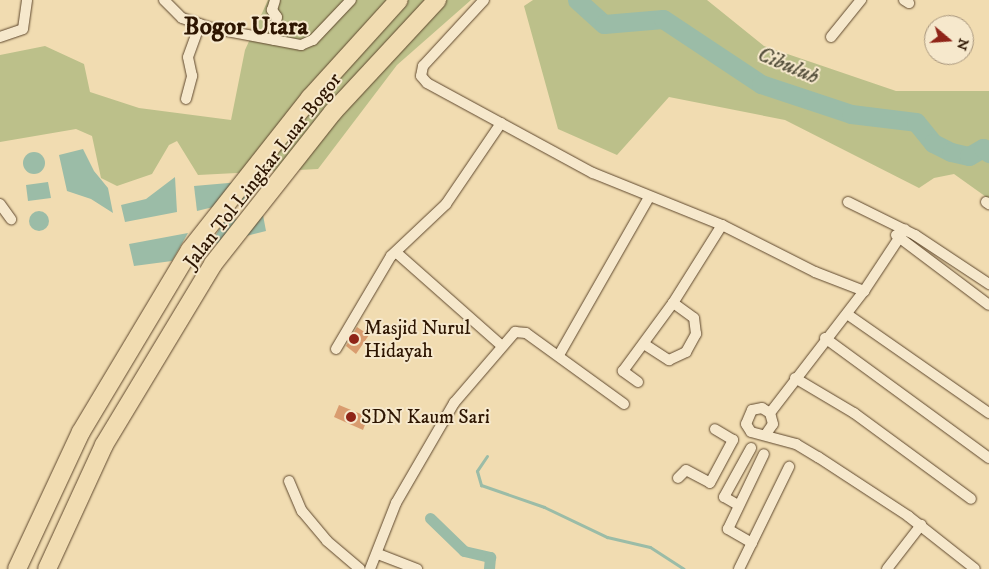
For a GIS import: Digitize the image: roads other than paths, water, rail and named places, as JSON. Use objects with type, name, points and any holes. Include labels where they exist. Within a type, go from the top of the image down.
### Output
[{"type":"highway","name":"Jalan Tol Lingkar Luar Bogor","points":[[17,569],[81,432],[134,338],[190,250],[310,98],[399,0]]},
{"type":"highway","name":"Jalan Tol Lingkar Luar Bogor","points":[[47,569],[104,445],[158,351],[213,264],[333,112],[437,0]]},
{"type":"street","points":[[0,37],[23,29],[27,0]]},
{"type":"street","points":[[164,0],[182,18],[200,24],[301,45],[313,40],[351,0]]},
{"type":"street","points":[[274,40],[277,17],[272,10],[275,0]]},
{"type":"street","points":[[484,0],[454,29],[420,72],[430,85],[594,173],[649,197],[722,225],[815,272],[864,291]]},
{"type":"street","points":[[831,37],[861,0]]},
{"type":"street","points":[[186,99],[192,76],[188,57],[200,24]]},
{"type":"street","points":[[336,349],[376,287],[382,269],[446,204],[501,123]]},
{"type":"street","points":[[559,355],[649,197]]},
{"type":"street","points":[[848,202],[893,227],[905,230],[986,282],[989,271]]},
{"type":"street","points":[[0,204],[11,219]]},
{"type":"street","points":[[638,382],[623,371],[673,303],[722,225]]},
{"type":"street","points":[[893,227],[898,240],[989,305]]},
{"type":"street","points":[[770,413],[795,378],[864,291],[905,230]]},
{"type":"street","points":[[398,254],[501,345]]},
{"type":"street","points":[[644,344],[669,360],[686,352],[696,334],[694,318],[673,303]]},
{"type":"street","points":[[847,314],[989,414]]},
{"type":"street","points":[[370,569],[378,554],[396,503],[454,403],[501,345],[515,332],[526,333],[559,355],[624,404]]},
{"type":"street","points":[[826,338],[989,458]]},
{"type":"street","points":[[795,378],[854,412],[972,499]]},
{"type":"street","points":[[770,413],[757,408],[746,419],[752,432],[766,434],[796,444],[921,525],[975,569]]},
{"type":"street","points":[[766,434],[773,424],[770,413]]},
{"type":"street","points":[[678,478],[686,470],[707,485],[712,479],[733,440],[715,428]]},
{"type":"street","points":[[738,504],[724,497],[751,448]]},
{"type":"street","points":[[752,543],[728,529],[738,504],[764,454]]},
{"type":"street","points":[[739,569],[789,467]]},
{"type":"street","points":[[712,479],[729,486]]},
{"type":"street","points":[[289,481],[302,511],[327,541],[360,569]]},
{"type":"street","points":[[887,569],[921,525]]},
{"type":"street","points":[[378,554],[417,569]]},
{"type":"waterway","name":"Cibuluh","points":[[577,0],[604,24],[663,19],[761,84],[851,114],[916,122],[933,143],[951,152],[969,156],[983,148],[989,153]]},
{"type":"waterway","points":[[487,456],[477,471],[481,485],[544,507],[607,537],[650,547],[684,569]]},
{"type":"waterway","points":[[430,518],[464,551],[490,557],[489,569]]},
{"type":"place","name":"Masjid Nurul Hidayah","points":[[354,339]]},
{"type":"place","name":"SDN Kaum Sari","points":[[351,417]]},
{"type":"district","name":"Bogor Utara","points":[[246,27]]}]
